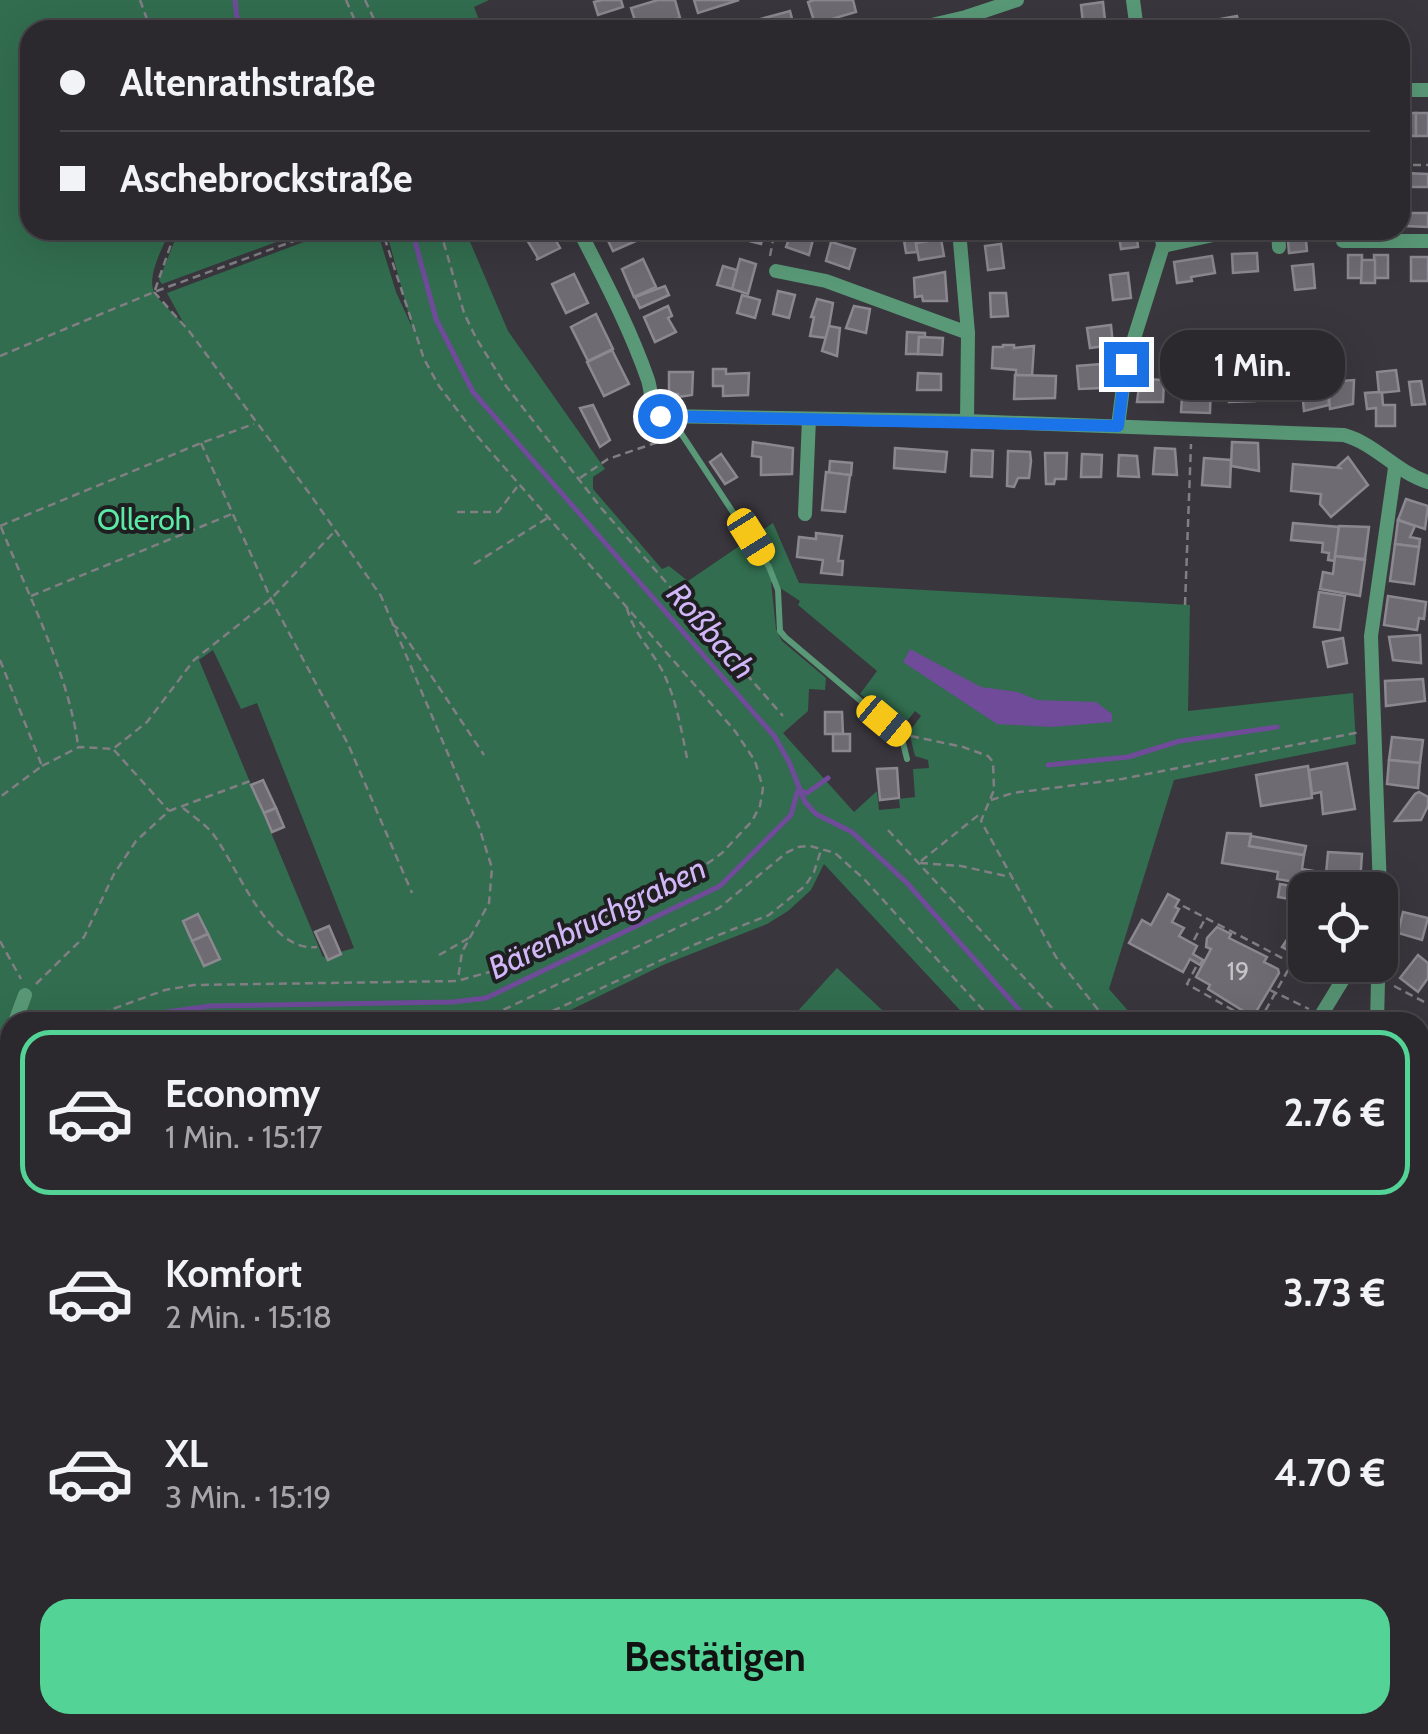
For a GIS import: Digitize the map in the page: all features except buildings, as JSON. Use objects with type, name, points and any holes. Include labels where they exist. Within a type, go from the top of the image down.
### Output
[{"type":"street","points":[[957,20],[1016,0]]},
{"type":"street","points":[[584,240],[628,327],[650,385],[654,412],[670,418],[966,420],[1344,435],[1371,447],[1395,468],[1428,482]]},
{"type":"street","points":[[960,240],[968,332],[966,420]]},
{"type":"street","points":[[1118,426],[1126,364],[1162,240]]},
{"type":"street","points":[[1163,246],[1190,240]]},
{"type":"street","points":[[1279,240],[1279,246]]},
{"type":"street","points":[[776,271],[826,281],[968,332]]},
{"type":"street","points":[[805,514],[809,419]]},
{"type":"street","points":[[1379,872],[1371,636],[1395,468]]},
{"type":"street","points":[[1316,1012],[1340,982]]},
{"type":"street","points":[[1378,1012],[1379,982]]},
{"type":"street","points":[[18,1012],[24,995]]},
{"type":"lane","points":[[670,418],[769,567],[778,590],[780,630],[900,735],[907,759]]},
{"type":"path","points":[[154,292],[172,240]]},
{"type":"path","points":[[0,356],[154,292],[297,240]]},
{"type":"path","points":[[103,1012],[151,994],[194,986],[457,981],[493,971],[690,876],[722,853],[752,821],[760,806],[763,788],[756,761],[735,730],[477,436],[439,386],[424,359],[385,240]]},
{"type":"path","points":[[443,240],[457,295],[476,338],[506,386],[578,478],[783,716]]},
{"type":"path","points":[[773,240],[770,258],[776,271]]},
{"type":"path","points":[[154,292],[189,331],[380,596],[489,855],[493,885],[482,918],[462,952],[457,981]]},
{"type":"path","points":[[78,747],[64,686],[0,526],[255,424]]},
{"type":"path","points":[[1185,605],[1191,428]]},
{"type":"path","points":[[578,478],[621,454],[683,434]]},
{"type":"path","points":[[201,443],[271,599],[348,744],[412,893]]},
{"type":"path","points":[[457,512],[498,512],[520,484]]},
{"type":"path","points":[[29,597],[233,514]]},
{"type":"path","points":[[474,564],[548,517]]},
{"type":"path","points":[[0,797],[42,766],[78,747],[113,749],[146,722],[194,660],[271,599],[334,531]]},
{"type":"path","points":[[626,604],[630,622],[662,669],[677,707],[688,758]]},
{"type":"path","points":[[391,623],[402,632],[484,755]]},
{"type":"path","points":[[0,660],[42,766]]},
{"type":"path","points":[[990,801],[1013,793],[1122,780],[1360,732]]},
{"type":"path","points":[[900,735],[964,747],[988,756],[993,762],[990,801],[982,812],[918,862]]},
{"type":"path","points":[[113,749],[169,812]]},
{"type":"path","points":[[24,995],[84,937],[122,860],[136,841],[169,812],[250,782]]},
{"type":"path","points":[[181,807],[214,836],[252,900],[278,930],[299,946],[317,947]]},
{"type":"path","points":[[982,812],[981,820],[1010,877],[1056,957],[1100,1012]]},
{"type":"path","points":[[888,830],[1056,1012]]},
{"type":"path","points":[[496,1012],[719,908],[798,847],[835,852],[985,1012]]},
{"type":"path","points":[[551,1012],[696,944],[769,915],[805,886],[822,848]]},
{"type":"path","points":[[918,862],[1010,877]]},
{"type":"path","points":[[1183,906],[1288,961]]},
{"type":"path","points":[[1194,940],[1205,918]]},
{"type":"path","points":[[440,955],[470,938]]},
{"type":"path","points":[[0,940],[23,982],[24,995]]},
{"type":"path","points":[[1196,967],[1188,984],[1238,1012]]},
{"type":"path","points":[[1263,1012],[1288,970]]},
{"type":"path","points":[[1392,985],[1428,1004]]},
{"type":"path","points":[[1270,990],[1306,1012]]},
{"type":"green space","name":"Olleroh","points":[[0,0],[489,0],[474,7],[479,20],[20,20],[20,240],[166,240],[154,270],[153,287],[157,297],[184,324],[167,293],[309,240],[380,240],[412,327],[389,240],[469,240],[508,331],[605,469],[593,477],[593,489],[662,569],[669,566],[688,581],[773,523],[799,583],[1190,605],[1188,711],[1353,693],[1356,744],[1174,780],[1109,989],[1129,1012],[962,1012],[824,864],[811,890],[788,911],[767,924],[663,965],[567,1012],[0,1012]],"holes":[[[771,582],[800,601],[798,605],[877,671],[860,694],[903,726],[915,711],[921,716],[909,732],[915,756],[928,760],[929,768],[913,769],[915,797],[899,799],[900,808],[879,810],[877,791],[854,812],[783,733],[808,711],[809,689],[825,690],[826,678],[782,641],[776,629]],[[213,650],[241,709],[257,703],[354,948],[323,957],[199,660]]]},
{"type":"green space","points":[[175,240],[282,240],[162,284],[159,280]]},
{"type":"green space","points":[[837,968],[884,1012],[797,1012]]},
{"type":"shaded area","points":[[910,649],[981,687],[1018,692],[1037,700],[1096,702],[1112,714],[1112,722],[1051,727],[997,724],[903,662]]},
{"type":"waterway","name":"Roßbach","points":[[235,0],[238,20]]},
{"type":"waterway","name":"Roßbach","points":[[415,240],[436,319],[473,392],[775,737],[805,802],[816,814],[852,832],[907,883],[1021,1012]]},
{"type":"waterway","points":[[1048,765],[1128,757],[1180,741],[1277,727]]},
{"type":"waterway","points":[[798,790],[807,793],[828,778]]},
{"type":"waterway","name":"Bärenbruchgraben","points":[[167,1012],[210,1006],[453,1002],[486,998],[720,886],[791,815],[797,793]]},
{"type":"route","points":[[660,416],[1118,426],[1126,364]]}]
